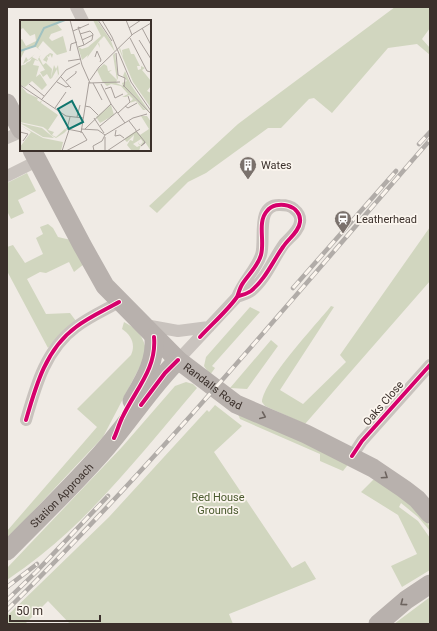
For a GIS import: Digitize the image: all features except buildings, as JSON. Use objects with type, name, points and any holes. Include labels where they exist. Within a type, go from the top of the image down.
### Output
[{"type":"main road","points":[[7,103],[20,129]]},
{"type":"main road","name":"Randalls Road","points":[[35,156],[96,271],[119,302],[178,360],[236,404],[352,456],[404,489],[417,499],[430,514]]},
{"type":"main road","name":"Station Approach","points":[[114,438],[122,418],[150,369],[154,352],[154,337]]},
{"type":"main road","name":"Station Approach","points":[[7,551],[91,465],[165,373],[178,360]]},
{"type":"main road","points":[[378,624],[406,600],[430,584]]},
{"type":"street","points":[[76,7],[82,20]]},
{"type":"street","points":[[7,138],[20,132]]},
{"type":"street","points":[[7,176],[35,156]]},
{"type":"street","points":[[178,360],[237,297],[241,285],[255,267],[261,255],[264,242],[262,220],[266,212],[271,206],[278,204],[286,205],[294,209],[300,216],[300,223],[297,230],[285,243],[264,277],[250,292],[237,297]]},
{"type":"street","points":[[26,420],[38,380],[47,361],[59,343],[76,327],[119,302]]},
{"type":"street","points":[[140,323],[171,331],[209,327]]},
{"type":"street","name":"Oaks Close","points":[[352,456],[362,441],[430,365]]},
{"type":"green space","points":[[395,7],[430,7],[430,28],[422,39],[430,48],[430,55],[417,44],[388,48],[332,113],[314,98],[309,99],[281,128],[268,128],[206,173],[188,182],[157,213],[149,206],[238,124]]},
{"type":"green space","points":[[27,173],[36,191],[18,200],[24,213],[11,219],[7,211],[7,183]]},
{"type":"green space","points":[[48,224],[53,228],[58,237],[71,240],[84,264],[74,272],[69,262],[46,273],[40,272],[27,279],[46,314],[70,313],[76,321],[48,348],[7,271],[7,247],[13,245],[25,263],[43,254],[36,238],[43,234],[40,227]]},
{"type":"green space","points":[[430,227],[430,281],[305,424],[265,406],[262,402],[265,392],[280,367],[331,306],[334,307],[280,390],[303,404],[346,362],[340,355]]},
{"type":"green space","points":[[250,307],[260,312],[212,366],[215,368],[210,375],[204,366],[206,357]]},
{"type":"green space","points":[[124,322],[140,334],[147,353],[103,437],[7,539],[7,531],[97,427],[77,409],[131,355],[133,344],[128,334],[122,329]]},
{"type":"green space","points":[[271,340],[278,346],[247,389],[230,388]]},
{"type":"green space","points":[[186,382],[193,384],[197,388],[123,475],[63,537],[7,580],[7,568],[122,447],[175,386]]},
{"type":"green space","name":"Red House Grounds","points":[[215,405],[242,426],[214,452],[292,568],[305,561],[316,579],[229,614],[233,624],[70,624],[48,601],[25,624],[7,624],[7,616],[109,517],[207,410],[209,412]]},
{"type":"green space","points":[[238,414],[350,462],[343,471],[320,461],[320,454],[240,419]]},
{"type":"green space","points":[[378,479],[410,502],[418,510],[428,524],[430,531],[418,517],[401,503],[399,507],[418,521],[430,538],[430,570],[402,587],[391,566],[417,554],[398,515],[361,492],[373,480]]},
{"type":"green space","points":[[430,597],[430,624],[394,624]]},
{"type":"railway","points":[[419,144],[430,132]]},
{"type":"railway","points":[[7,610],[63,554],[170,438],[275,320],[430,140]]},
{"type":"railway","points":[[293,288],[396,171]]},
{"type":"railway","points":[[7,600],[36,572],[108,496]]},
{"type":"railway","points":[[7,587],[37,564]]},
{"type":"cycle path","points":[[200,337],[237,297],[240,288],[258,263],[262,250],[262,221],[264,215],[271,207],[276,205],[293,208],[300,216],[298,229],[279,252],[265,276],[256,287],[237,297]]},
{"type":"cycle path","points":[[26,420],[38,381],[57,346],[81,323],[119,302]]},
{"type":"cycle path","points":[[114,438],[127,408],[149,369],[154,349],[154,337]]},
{"type":"cycle path","points":[[141,405],[165,373],[178,360]]},
{"type":"cycle path","points":[[352,456],[362,441],[430,365]]},
{"type":"place","name":"Wates","points":[[248,180]]},
{"type":"place","name":"Leatherhead","points":[[343,234]]}]
